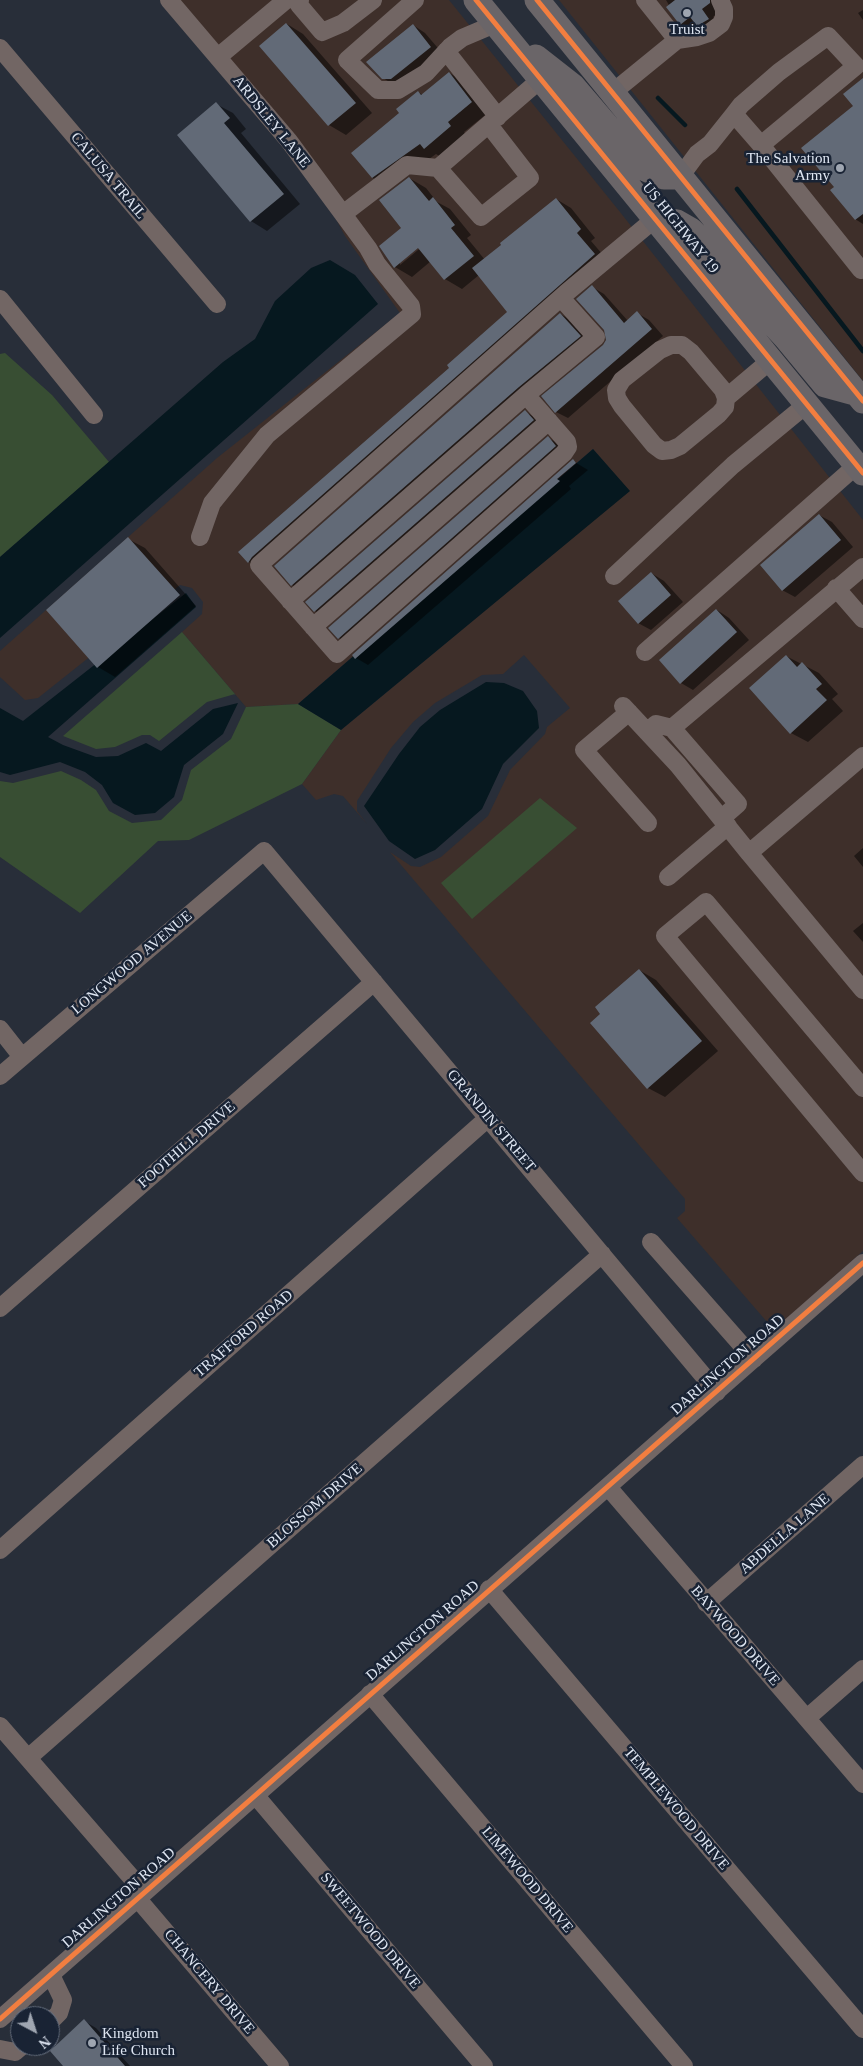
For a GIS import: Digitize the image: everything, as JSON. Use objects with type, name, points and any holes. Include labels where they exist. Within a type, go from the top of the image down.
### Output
[{"type":"highway","name":"US HIGHWAY 19","points":[[476,0],[807,404],[861,465]]},
{"type":"highway","points":[[537,0],[860,398]]},
{"type":"highway","points":[[497,26],[573,86],[643,168],[664,177],[680,177]]},
{"type":"highway","points":[[656,218],[677,222],[691,230],[825,385],[860,398]]},
{"type":"street","name":"ARDSLEY LANE","points":[[168,0],[289,141],[368,248],[377,264],[411,306],[412,314],[267,436],[212,503],[200,537]]},
{"type":"street","points":[[218,57],[286,0]]},
{"type":"street","points":[[300,0],[299,5],[322,32],[343,23],[373,0]]},
{"type":"street","points":[[415,0],[348,60],[378,90],[398,90],[426,73],[446,51],[462,38],[497,26]]},
{"type":"street","points":[[645,0],[677,40]]},
{"type":"street","points":[[612,93],[677,40],[697,37],[709,32],[720,24],[724,18],[724,9],[720,0]]},
{"type":"street","points":[[680,177],[697,154],[710,144],[741,105],[779,72],[828,36],[856,66],[761,145]]},
{"type":"street","name":"CALUSA TRAIL","points":[[0,48],[216,304]]},
{"type":"street","points":[[343,214],[407,165],[438,168],[481,217],[530,178],[446,51]]},
{"type":"street","points":[[438,168],[541,79]]},
{"type":"street","points":[[734,114],[861,270]]},
{"type":"street","points":[[526,395],[567,442],[568,447],[564,453],[337,654],[259,565],[561,298],[656,218]]},
{"type":"street","points":[[0,298],[94,415]]},
{"type":"street","points":[[290,601],[526,395],[596,337],[561,298]]},
{"type":"street","points":[[726,398],[722,390],[691,352],[682,345],[671,345],[660,350],[622,380],[616,390],[617,398],[622,406],[654,445],[662,451],[671,450],[680,446],[719,414],[725,407],[726,398],[772,360]]},
{"type":"street","points":[[614,576],[734,465],[807,404]]},
{"type":"street","points":[[313,627],[549,422]]},
{"type":"street","points":[[645,652],[861,465]]},
{"type":"street","points":[[672,728],[863,567]]},
{"type":"street","points":[[836,588],[863,619]]},
{"type":"street","points":[[648,823],[584,750],[626,709],[678,765],[863,990]]},
{"type":"street","points":[[647,732],[656,724],[672,728],[738,804],[725,822],[668,877]]},
{"type":"street","points":[[749,853],[863,756]]},
{"type":"street","name":"GRANDIN STREET","points":[[264,851],[717,1392]]},
{"type":"street","name":"LONGWOOD AVENUE","points":[[0,1076],[264,851]]},
{"type":"street","points":[[863,1088],[706,902],[665,936],[863,1174]]},
{"type":"street","name":"FOOTHILL DRIVE","points":[[0,1308],[374,982]]},
{"type":"street","points":[[0,1029],[22,1057]]},
{"type":"street","name":"TRAFFORD ROAD","points":[[0,1550],[488,1118]]},
{"type":"street","points":[[651,1242],[754,1360]]},
{"type":"street","name":"BLOSSOM DRIVE","points":[[28,1758],[602,1254]]},
{"type":"street","name":"DARLINGTON ROAD","points":[[0,2019],[863,1263]]},
{"type":"street","name":"ABDELLA LANE","points":[[706,1603],[863,1465]]},
{"type":"street","name":"BAYWOOD DRIVE","points":[[608,1487],[863,1784]]},
{"type":"street","name":"TEMPLEWOOD DRIVE","points":[[490,1589],[863,2029]]},
{"type":"street","points":[[806,1718],[863,1669]]},
{"type":"street","name":"LIMEWOOD DRIVE","points":[[370,1694],[684,2066]]},
{"type":"street","name":"CHANCERY DRIVE","points":[[0,1726],[280,2066]]},
{"type":"street","name":"SWEETWOOD DRIVE","points":[[256,1796],[484,2066]]},
{"type":"street","points":[[51,1975],[63,2000],[60,2010]]},
{"type":"shaded area","points":[[162,0],[449,0],[620,212],[863,520],[863,1251],[774,1330],[677,1218],[685,1211],[685,1199],[390,852],[411,866],[420,867],[441,857],[488,816],[510,770],[545,734],[547,727],[570,708],[524,655],[503,674],[482,675],[435,703],[413,722],[391,748],[357,801],[357,811],[367,824],[343,796],[334,794],[316,800],[302,784],[341,730],[629,491],[593,449],[298,704],[246,707],[182,632],[202,614],[203,602],[192,588],[180,585],[38,698],[25,700],[0,677],[0,651],[217,458],[400,313],[345,236],[326,200],[321,173]]},
{"type":"shaded area","points":[[559,0],[863,0],[863,381]]},
{"type":"green space","points":[[5,353],[52,395],[109,462],[0,557],[0,354]]},
{"type":"green space","points":[[182,632],[235,694],[207,702],[159,741],[150,735],[142,735],[115,747],[96,749],[63,736]]},
{"type":"green space","points":[[298,704],[341,730],[302,784],[189,840],[158,841],[80,913],[0,857],[0,781],[13,783],[61,771],[81,780],[96,790],[109,811],[132,823],[161,820],[182,800],[191,770],[231,739],[246,707]]},
{"type":"green space","points":[[540,798],[577,828],[472,919],[441,883]]},
{"type":"water","points":[[330,260],[355,275],[378,304],[0,638],[0,557],[223,362],[255,339],[275,301],[311,268]]},
{"type":"water","points":[[593,449],[630,491],[341,730],[298,704]]},
{"type":"water","points":[[186,593],[196,607],[48,737],[63,745],[96,757],[118,756],[146,743],[161,751],[213,709],[238,703],[223,734],[184,765],[174,797],[155,813],[135,815],[113,803],[102,785],[85,772],[60,762],[10,775],[0,772],[0,708],[23,721]]},
{"type":"water","points":[[486,682],[504,683],[523,691],[537,711],[539,728],[503,764],[482,809],[435,850],[415,859],[389,841],[364,806],[399,754],[420,727],[440,710]]},
{"type":"building","name":"Truist","points":[[675,0],[710,0],[710,3],[702,9],[709,19],[697,26],[690,17],[680,25],[666,7]]},
{"type":"building","points":[[286,23],[356,103],[328,126],[259,46]]},
{"type":"building","points":[[413,24],[431,47],[391,79],[382,79],[366,62]]},
{"type":"building","points":[[449,72],[472,102],[448,122],[451,126],[424,149],[420,144],[372,178],[351,153],[399,113],[396,109],[418,91],[421,95]]},
{"type":"building","name":"The Salvation Army","points":[[863,78],[863,214],[855,220],[830,190],[834,187],[801,148],[853,106],[843,94]]},
{"type":"building","points":[[216,102],[230,118],[224,123],[284,194],[250,222],[177,135]]},
{"type":"building","points":[[409,177],[429,201],[433,197],[455,225],[451,228],[474,256],[444,280],[418,248],[394,268],[379,246],[401,228],[379,200]]},
{"type":"building","points":[[556,198],[581,229],[577,233],[595,254],[252,557],[248,563],[238,552],[449,368],[447,365],[507,312],[472,268]]},
{"type":"building","points":[[592,285],[624,323],[637,311],[652,329],[555,413],[541,396],[603,345],[606,340],[604,330],[576,299]]},
{"type":"building","points":[[560,313],[581,336],[519,387],[291,586],[274,566]]},
{"type":"building","points":[[525,410],[534,420],[314,612],[305,602]]},
{"type":"building","points":[[548,436],[556,446],[338,639],[328,628]]},
{"type":"building","points":[[573,459],[576,463],[557,479],[560,481],[355,659],[352,655]]},
{"type":"building","points":[[819,514],[841,540],[782,591],[760,565]]},
{"type":"building","points":[[128,537],[180,595],[97,668],[46,610]]},
{"type":"building","points":[[651,572],[671,595],[638,624],[618,601]]},
{"type":"building","points":[[716,609],[737,632],[680,684],[659,660]]},
{"type":"building","points":[[786,655],[797,667],[802,662],[822,684],[816,689],[827,700],[790,734],[749,688]]},
{"type":"building","points":[[639,969],[702,1041],[647,1089],[590,1023],[600,1014],[595,1007]]},
{"type":"building","name":"Kingdom Life Church","points":[[84,2019],[125,2066],[63,2066],[54,2056],[60,2056],[60,2042]]},
{"type":"waterway","points":[[658,98],[685,125]]},
{"type":"waterway","points":[[737,189],[863,351]]},
{"type":"cycle path","points":[[476,0],[863,473]]},
{"type":"cycle path","points":[[537,0],[863,401]]},
{"type":"cycle path","points":[[0,2019],[863,1263]]},
{"type":"place","name":"Truist","points":[[687,13]]},
{"type":"place","name":"The Salvation Army","points":[[840,168]]},
{"type":"place","name":"Kingdom Life Church","points":[[92,2043]]}]
